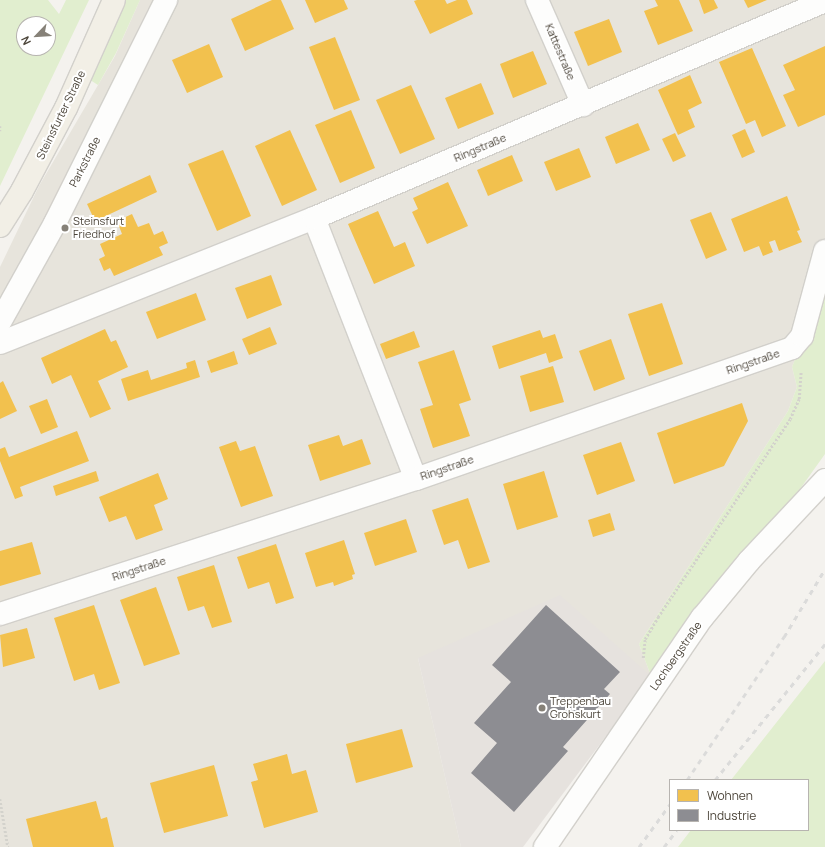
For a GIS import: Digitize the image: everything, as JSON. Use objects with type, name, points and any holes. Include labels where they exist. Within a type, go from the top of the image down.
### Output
[{"type":"main road","name":"Steinsfurter Straße","points":[[0,226],[22,191],[66,108],[114,0]]},
{"type":"street","name":"Kattestraße","points":[[537,0],[583,105]]},
{"type":"street","name":"Ringstraße","points":[[0,343],[314,218],[825,1]]},
{"type":"street","name":"Parkstraße","points":[[0,322],[55,222],[169,2]]},
{"type":"street","points":[[314,218],[416,479]]},
{"type":"street","name":"Ringstraße","points":[[0,614],[416,479],[792,348],[802,336],[825,251]]},
{"type":"street","name":"Lochbergstraße","points":[[545,847],[649,696],[724,592],[825,480]]},
{"type":"path","points":[[0,126],[0,131]]},
{"type":"path","points":[[649,696],[643,679],[645,639],[775,444],[800,399],[802,384],[801,370],[792,348]]},
{"type":"path","points":[[0,799],[8,847]]},
{"type":"shaded area","points":[[140,0],[825,0],[825,283],[792,367],[797,387],[788,411],[639,644],[651,676],[418,658],[461,847],[0,847],[0,267],[39,186],[115,56]]},
{"type":"shaded area","points":[[560,595],[651,676],[523,847],[461,847],[418,658]]},
{"type":"green space","points":[[0,0],[48,0],[59,14],[66,0],[89,0],[0,186]]},
{"type":"green space","points":[[122,0],[140,0],[116,53],[98,85],[87,78]]},
{"type":"green space","points":[[825,283],[825,454],[800,489],[742,554],[651,676],[639,644],[788,411],[797,387],[792,367]]},
{"type":"green space","points":[[825,661],[825,847],[678,847],[690,831],[809,831],[809,779],[732,779]]},
{"type":"building: Wohnen","points":[[272,0],[281,0],[294,29],[245,51],[231,19]]},
{"type":"building: Wohnen","points":[[305,0],[344,0],[348,9],[315,23]]},
{"type":"building: Wohnen","points":[[445,0],[447,4],[457,0],[467,0],[473,14],[430,34],[414,1]]},
{"type":"building: Wohnen","points":[[655,0],[679,0],[693,31],[658,45],[644,11],[658,6]]},
{"type":"building: Wohnen","points":[[699,0],[714,0],[718,8],[704,14]]},
{"type":"building: Wohnen","points":[[744,0],[767,0],[748,8]]},
{"type":"building: Wohnen","points":[[609,19],[622,52],[588,66],[574,32]]},
{"type":"building: Wohnen","points":[[335,37],[360,100],[334,110],[309,47]]},
{"type":"building: Wohnen","points":[[209,44],[223,77],[187,93],[172,60]]},
{"type":"building: Wohnen","points":[[825,46],[825,115],[798,127],[783,95],[795,90],[783,65]]},
{"type":"building: Wohnen","points":[[752,48],[786,126],[762,137],[755,120],[746,124],[719,62]]},
{"type":"building: Wohnen","points":[[533,51],[547,84],[513,98],[500,64]]},
{"type":"building: Wohnen","points":[[690,75],[702,103],[688,110],[695,127],[678,135],[658,90]]},
{"type":"building: Wohnen","points":[[481,83],[494,114],[458,129],[445,98]]},
{"type":"building: Wohnen","points":[[411,85],[435,139],[400,154],[376,100]]},
{"type":"building: Wohnen","points":[[351,110],[375,168],[340,183],[315,125]]},
{"type":"building: Wohnen","points":[[638,123],[650,150],[616,164],[605,137]]},
{"type":"building: Wohnen","points":[[745,129],[755,152],[742,158],[732,135]]},
{"type":"building: Wohnen","points":[[290,130],[317,190],[282,206],[255,146]]},
{"type":"building: Wohnen","points":[[675,133],[686,156],[673,162],[662,139]]},
{"type":"building: Wohnen","points":[[579,148],[591,177],[556,191],[544,162]]},
{"type":"building: Wohnen","points":[[223,150],[251,216],[217,231],[188,164]]},
{"type":"building: Wohnen","points":[[512,155],[523,181],[488,196],[477,170]]},
{"type":"building: Wohnen","points":[[150,175],[157,192],[95,221],[87,204]]},
{"type":"building: Wohnen","points":[[448,182],[468,226],[427,244],[412,212],[418,209],[413,198]]},
{"type":"building: Wohnen","points":[[787,196],[800,230],[797,231],[802,242],[779,251],[775,240],[769,242],[773,252],[763,256],[759,246],[744,252],[731,219]]},
{"type":"building: Wohnen","points":[[378,211],[394,247],[405,242],[415,266],[374,284],[348,224]]},
{"type":"building: Wohnen","points":[[711,212],[727,250],[706,259],[690,220]]},
{"type":"building: Wohnen","points":[[132,214],[138,227],[149,223],[154,235],[163,231],[168,243],[159,247],[163,255],[114,276],[110,268],[104,271],[99,259],[105,256],[100,244],[122,234],[117,221]]},
{"type":"building: Wohnen","points":[[271,275],[282,305],[247,319],[235,288]]},
{"type":"building: Wohnen","points":[[196,293],[206,320],[157,339],[146,312]]},
{"type":"building: Wohnen","points":[[662,303],[683,364],[649,376],[628,314]]},
{"type":"building: Wohnen","points":[[270,327],[277,344],[249,355],[242,339]]},
{"type":"building: Wohnen","points":[[105,329],[111,342],[116,340],[128,367],[98,381],[111,409],[90,418],[71,375],[52,384],[41,358]]},
{"type":"building: Wohnen","points":[[540,330],[543,338],[555,334],[563,358],[549,363],[546,353],[499,369],[492,346]]},
{"type":"building: Wohnen","points":[[414,331],[420,347],[386,359],[380,344]]},
{"type":"building: Wohnen","points":[[611,339],[625,379],[594,391],[579,351]]},
{"type":"building: Wohnen","points":[[454,350],[471,400],[459,404],[470,436],[433,448],[420,409],[433,405],[418,362]]},
{"type":"building: Wohnen","points":[[234,351],[238,364],[211,373],[207,361]]},
{"type":"building: Wohnen","points":[[195,360],[200,377],[128,401],[121,379],[148,370],[151,380],[187,368],[186,363]]},
{"type":"building: Wohnen","points":[[553,366],[564,402],[530,412],[520,376]]},
{"type":"building: Wohnen","points":[[3,381],[17,411],[0,419],[0,383]]},
{"type":"building: Wohnen","points":[[47,399],[58,427],[41,434],[29,406]]},
{"type":"building: Wohnen","points":[[742,403],[748,421],[724,466],[674,484],[657,433]]},
{"type":"building: Wohnen","points":[[77,431],[89,461],[20,487],[23,496],[15,499],[0,461],[0,449],[5,447],[9,457]]},
{"type":"building: Wohnen","points":[[339,435],[343,446],[362,439],[371,464],[320,481],[308,445]]},
{"type":"building: Wohnen","points":[[236,441],[240,451],[255,446],[273,496],[241,507],[219,447]]},
{"type":"building: Wohnen","points":[[621,442],[635,481],[597,495],[583,455]]},
{"type":"building: Wohnen","points":[[96,471],[99,481],[56,496],[53,486]]},
{"type":"building: Wohnen","points":[[544,471],[558,517],[517,530],[503,484]]},
{"type":"building: Wohnen","points":[[158,473],[168,499],[154,505],[163,530],[136,540],[126,516],[109,522],[99,497]]},
{"type":"building: Wohnen","points":[[468,498],[490,562],[468,569],[458,540],[444,545],[432,510]]},
{"type":"building: Wohnen","points":[[610,513],[615,530],[593,537],[588,520]]},
{"type":"building: Wohnen","points":[[406,519],[417,552],[375,566],[364,533]]},
{"type":"building: Wohnen","points":[[344,540],[355,574],[352,575],[353,579],[334,586],[333,582],[316,587],[305,553]]},
{"type":"building: Wohnen","points":[[32,542],[41,574],[0,586],[0,551]]},
{"type":"building: Wohnen","points":[[276,544],[294,598],[276,604],[269,582],[248,589],[237,557]]},
{"type":"building: Wohnen","points":[[214,565],[232,622],[212,628],[204,606],[188,611],[177,577]]},
{"type":"building: Wohnen","points":[[156,587],[180,654],[144,666],[120,600]]},
{"type":"building: Wohnen","points":[[94,605],[120,683],[99,690],[94,674],[74,681],[54,618]]},
{"type":"building: Wohnen","points":[[27,628],[35,658],[3,667],[0,635]]},
{"type":"building: Wohnen","points":[[402,729],[413,767],[356,783],[346,744]]},
{"type":"building: Wohnen","points":[[287,754],[292,774],[306,770],[318,812],[264,828],[251,782],[258,780],[253,764]]},
{"type":"building: Wohnen","points":[[214,765],[228,816],[164,833],[150,783]]},
{"type":"building: Wohnen","points":[[96,801],[101,819],[107,817],[114,847],[33,847],[26,819]]},
{"type":"building: Industrie","name":"Treppenbau Grohskurt","points":[[546,605],[620,672],[604,689],[610,694],[563,747],[568,751],[514,812],[471,773],[497,743],[474,723],[511,682],[492,665]]},
{"type":"railway","points":[[688,779],[784,637],[825,569]]},
{"type":"railway","points":[[716,779],[825,644]]},
{"type":"railway","points":[[639,847],[669,805]]},
{"type":"railway","points":[[664,847],[676,831]]},
{"type":"place","name":"Steinsfurt Friedhof","points":[[65,228]]},
{"type":"place","name":"Treppenbau Grohskurt","points":[[542,708]]}]
